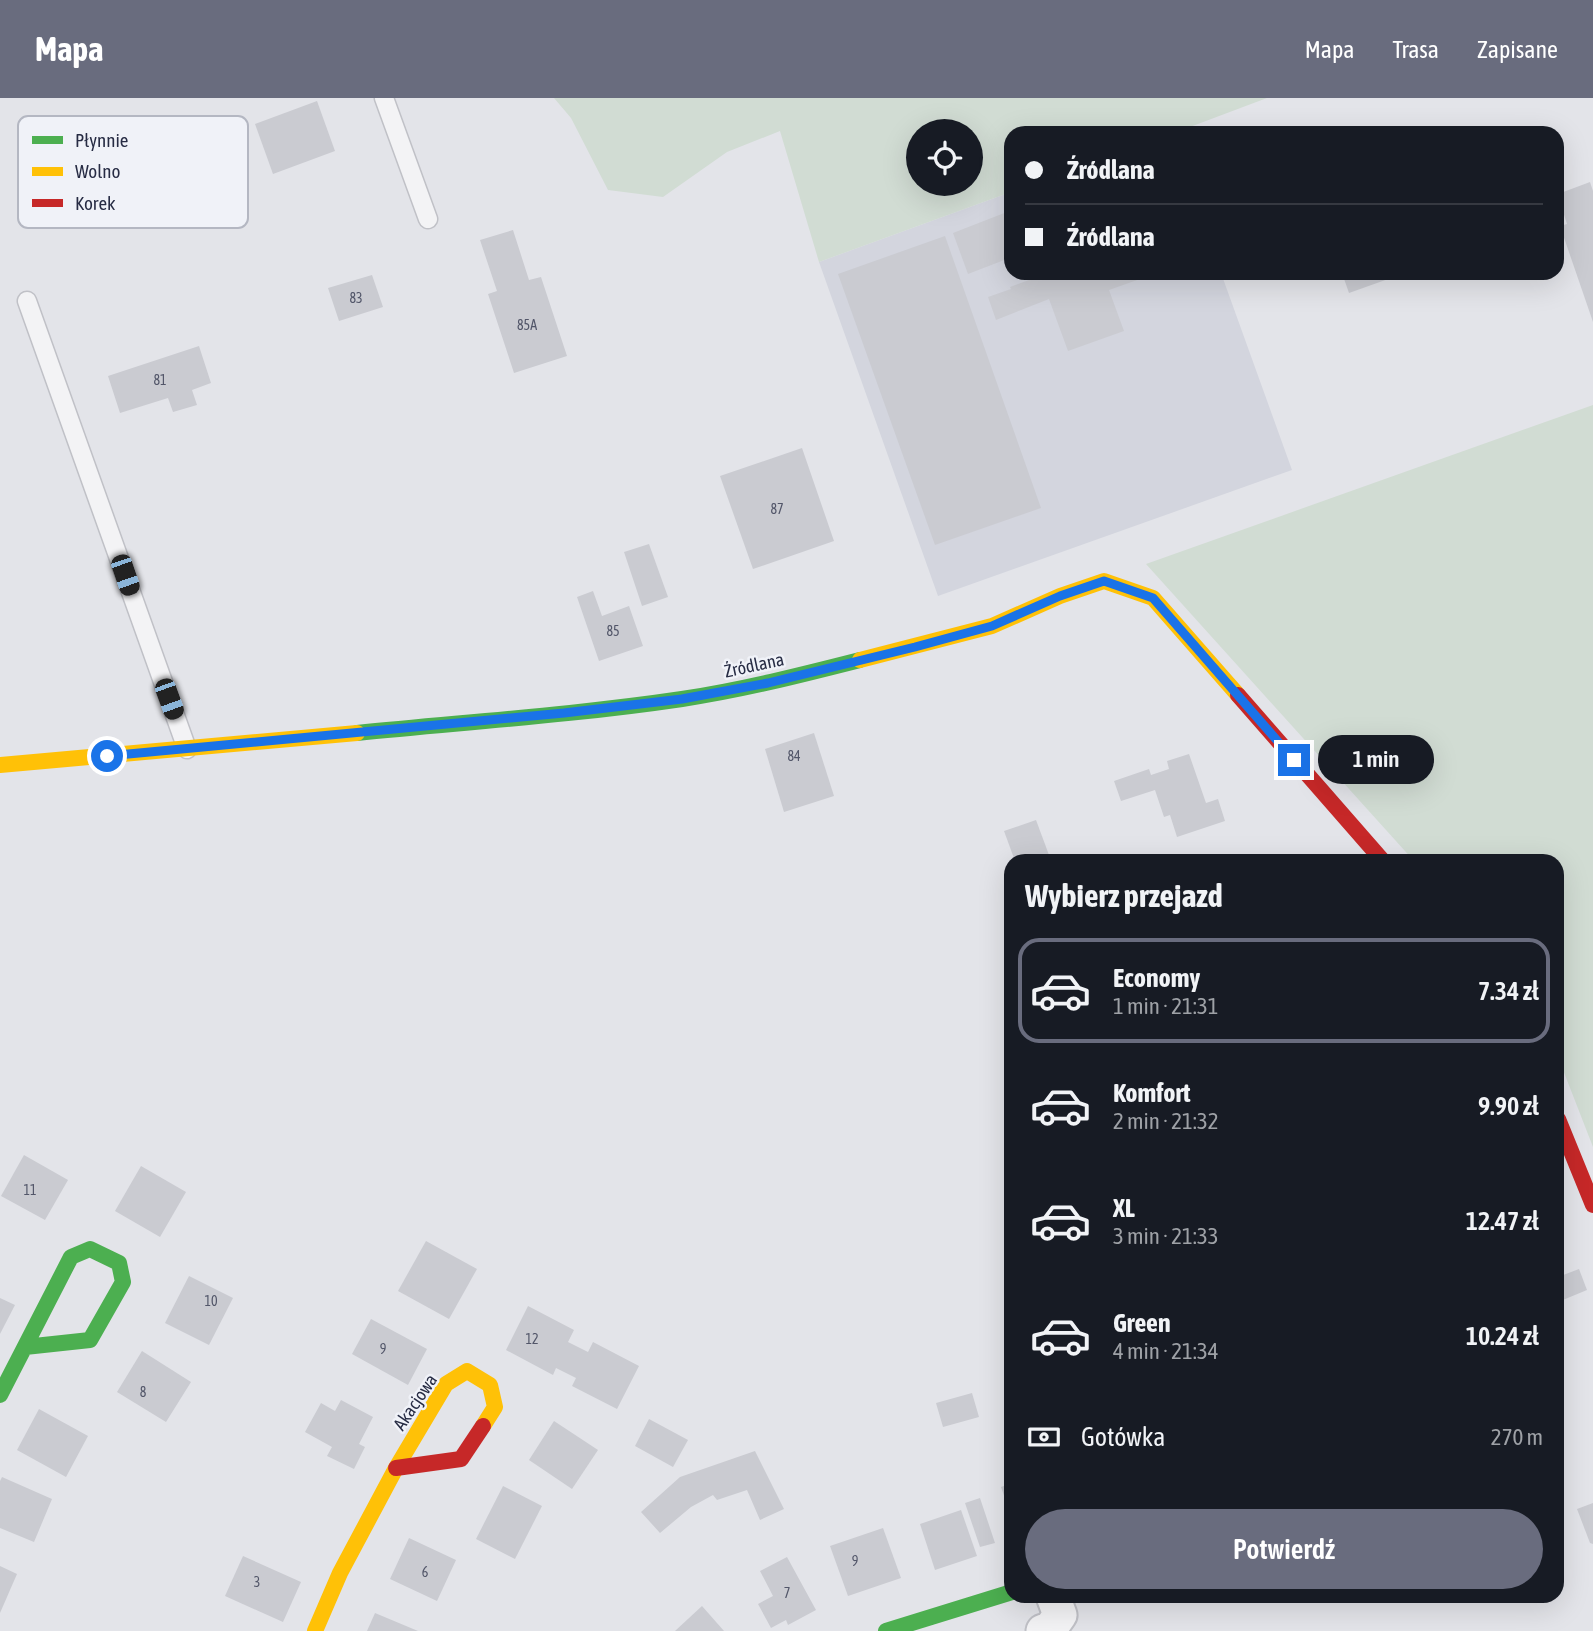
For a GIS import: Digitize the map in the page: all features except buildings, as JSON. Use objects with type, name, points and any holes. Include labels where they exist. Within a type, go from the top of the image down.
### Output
[{"type":"street","name":"Źródlana","points":[[0,765],[550,715],[682,699],[768,683],[992,626],[1060,596],[1104,581],[1153,598],[1377,854]]},
{"type":"street","points":[[1564,1134],[1593,1205]]},
{"type":"street","points":[[0,1395],[71,1257],[90,1248],[119,1263],[123,1282],[90,1340],[25,1347]]},
{"type":"street","name":"Akacjowa","points":[[315,1631],[340,1573],[396,1468],[446,1384],[467,1371],[490,1385],[495,1408],[461,1459],[396,1468]]},
{"type":"street","points":[[886,1631],[1004,1594]]},
{"type":"street","points":[[1043,1631],[1050,1629],[1060,1615],[1056,1603]]},
{"type":"lane","points":[[384,98],[428,219]]},
{"type":"lane","points":[[27,300],[187,749]]},
{"type":"shaded area","points":[[554,98],[1267,98],[1193,126],[1004,126],[1004,195],[819,262],[780,131],[727,152],[663,197],[608,190],[571,118]]},
{"type":"shaded area","points":[[1004,195],[1004,280],[1224,280],[1292,470],[938,596],[819,262]]},
{"type":"shaded area","points":[[1593,405],[1593,1147],[1564,1072],[1564,854],[1408,854],[1146,564]]},
{"type":"traffic: fast","points":[[357,733],[641,705],[749,687],[860,660]]},
{"type":"traffic: fast","points":[[0,1395],[71,1257],[90,1249],[119,1263],[123,1282],[90,1340],[25,1347]]},
{"type":"traffic: fast","points":[[886,1631],[1004,1594]]},
{"type":"traffic: slow","points":[[860,660],[992,626],[1060,596],[1104,581],[1153,598],[1238,695]]},
{"type":"traffic: slow","points":[[0,765],[357,733]]},
{"type":"traffic: slow","points":[[315,1631],[340,1573],[396,1468],[446,1384],[467,1371],[490,1385],[495,1407],[483,1426]]},
{"type":"traffic: jam","points":[[1238,695],[1377,854]]},
{"type":"traffic: jam","points":[[1564,1134],[1593,1205]]},
{"type":"traffic: jam","points":[[396,1468],[461,1459],[483,1426]]},
{"type":"route","points":[[107,756],[564,713],[682,699],[768,683],[992,626],[1060,596],[1104,581],[1153,598],[1294,760]]}]
